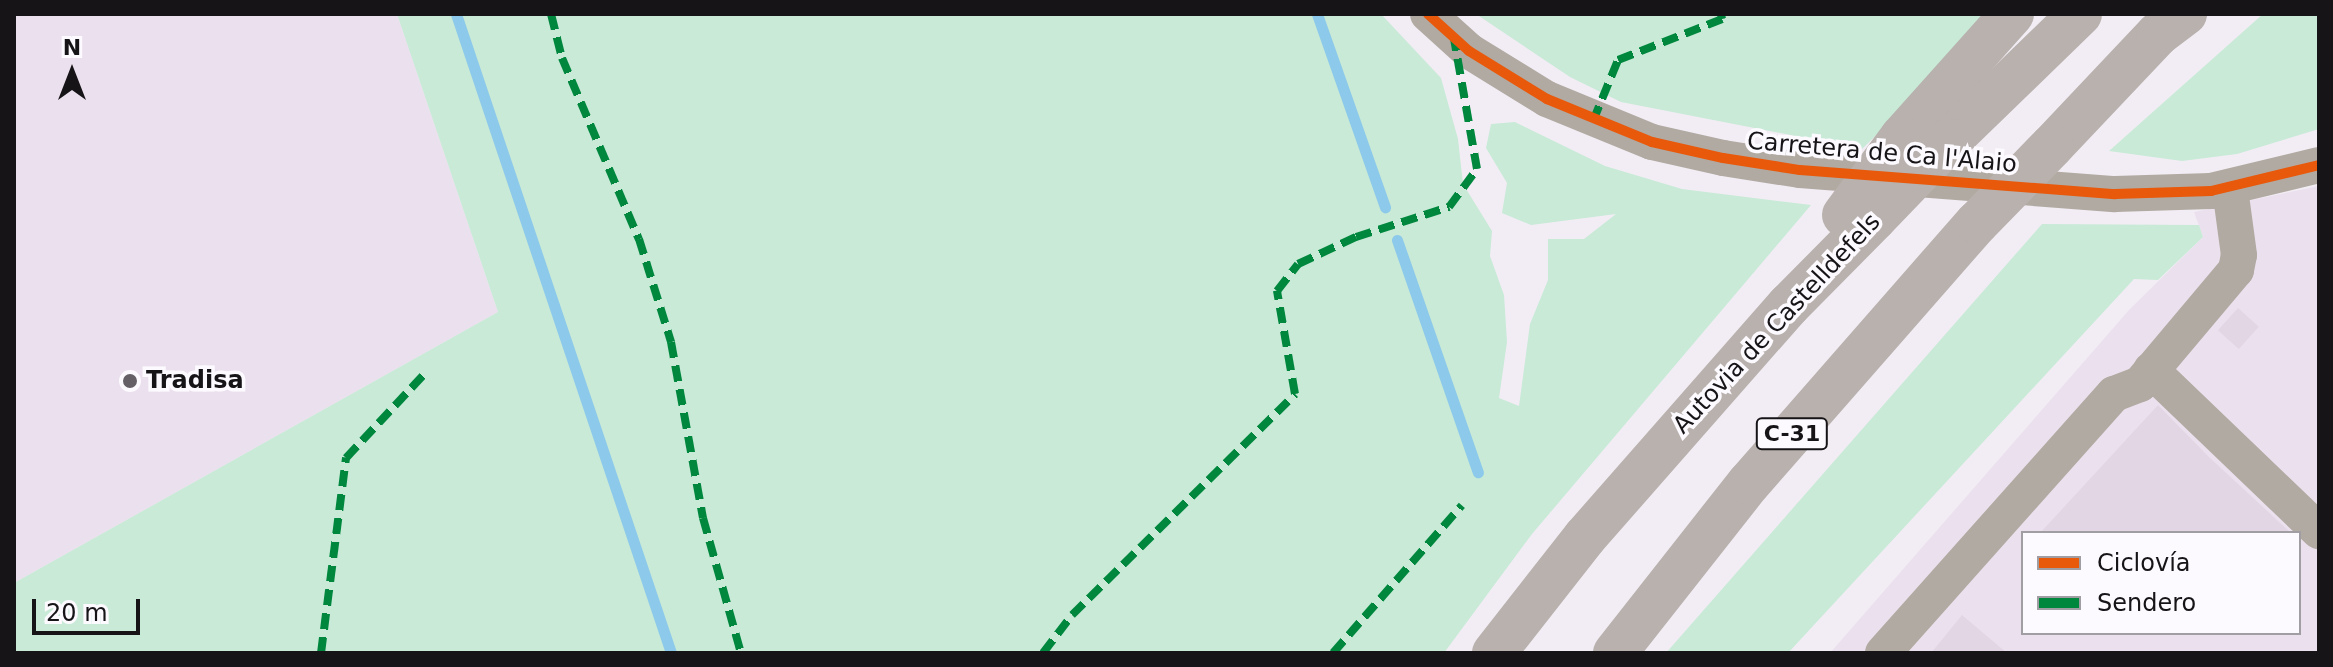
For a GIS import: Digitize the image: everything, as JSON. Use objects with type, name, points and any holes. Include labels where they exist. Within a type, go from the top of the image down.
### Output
[{"type":"highway","points":[[1860,216],[1902,137],[2012,14]]},
{"type":"highway","name":"Autovia de Castelldefels","points":[[1494,653],[1585,537],[1789,305],[1860,216],[1950,140],[2080,14]]},
{"type":"highway","name":"C-31","points":[[1615,653],[1749,483],[1977,223],[2173,21]]},
{"type":"street","name":"Carretera de Ca l'Alaio","points":[[1428,14],[1469,51],[1547,99],[1652,142],[1708,155],[1800,170],[2115,194],[2230,188],[2319,165]]},
{"type":"street","points":[[1891,650],[2114,394],[2140,384],[2236,270],[2239,255],[2230,188]]},
{"type":"street","points":[[2151,370],[2319,531]]},
{"type":"shaded area","name":"Tradisa","points":[[14,14],[397,14],[498,312],[14,583]]},
{"type":"shaded area","points":[[2319,186],[2319,653],[1830,653],[2129,310],[2203,237],[2194,212]]},
{"type":"green space","points":[[397,14],[1381,14],[1441,78],[1458,139],[1463,184],[1492,231],[1490,256],[1504,295],[1507,342],[1499,398],[1519,406],[1530,324],[1548,280],[1548,239],[1584,239],[1616,214],[1531,225],[1502,213],[1507,183],[1486,148],[1491,124],[1515,122],[1605,166],[1682,189],[1811,205],[1532,534],[1444,653],[14,653],[14,583],[498,312]]},
{"type":"green space","points":[[1476,14],[2000,14],[1862,149],[1621,102],[1570,77]]},
{"type":"green space","points":[[2263,14],[2319,14],[2319,129],[2237,154],[2182,161],[2109,151]]},
{"type":"green space","points":[[2042,224],[2199,225],[2203,237],[2158,280],[2134,279],[1788,653],[1666,653]]},
{"type":"building","points":[[2238,308],[2259,327],[2239,349],[2218,330]]},
{"type":"building","points":[[2158,405],[2289,531],[2042,531]]},
{"type":"building","points":[[1962,615],[2007,653],[1931,653]]},
{"type":"waterway","points":[[456,14],[671,653]]},
{"type":"waterway","points":[[1317,14],[1385,207]]},
{"type":"waterway","points":[[1397,240],[1478,472]]},
{"type":"marked path","points":[[551,14],[562,58],[639,239],[671,342],[703,518],[741,653]]},
{"type":"marked path","points":[[1593,121],[1618,60],[1722,19],[1721,14]]},
{"type":"marked path","points":[[1043,653],[1072,615],[1295,394],[1277,291],[1298,264],[1356,237],[1449,207],[1477,169],[1454,38]]},
{"type":"marked path","points":[[321,653],[346,458],[427,371]]},
{"type":"marked path","points":[[1333,653],[1462,505]]},
{"type":"cycle path","points":[[1428,14],[1469,51],[1547,99],[1652,142],[1723,158],[1800,170],[2115,194],[2211,191],[2319,165]]},
{"type":"place","name":"Tradisa","points":[[130,381]]}]
